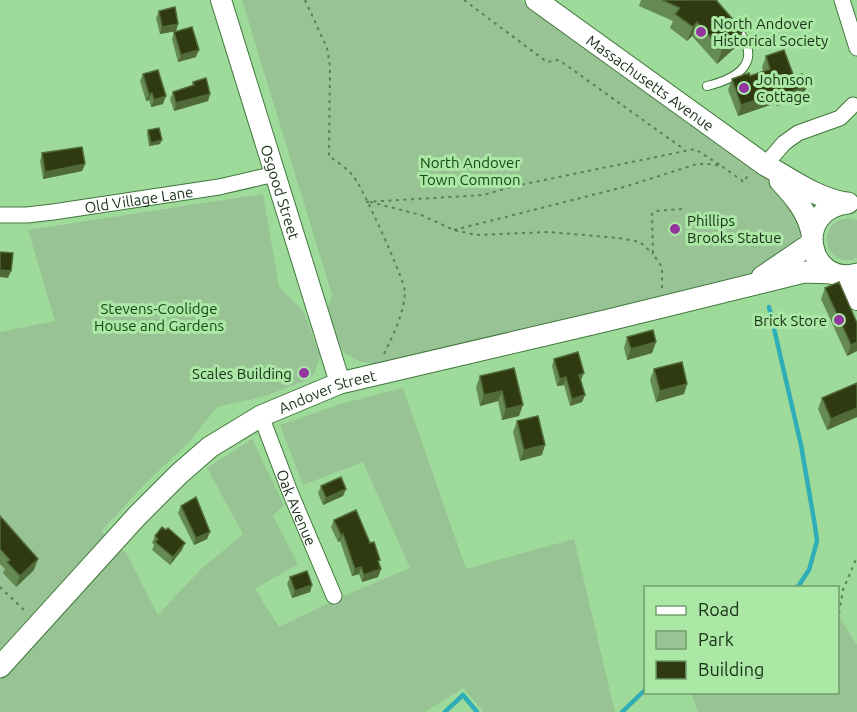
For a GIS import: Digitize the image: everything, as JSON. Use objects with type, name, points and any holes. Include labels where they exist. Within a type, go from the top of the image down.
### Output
[{"type":"main road","name":"Massachusetts Avenue","points":[[536,0],[761,162],[816,195],[851,204]]},
{"type":"main road","name":"Massachusetts Avenue","points":[[761,162],[798,201],[808,217],[818,261],[844,274]]},
{"type":"main road","points":[[812,238],[820,216],[836,205],[851,204]]},
{"type":"main road","name":"Andover Street","points":[[749,285],[812,238]]},
{"type":"main road","name":"Andover Street","points":[[0,667],[137,516],[179,474],[210,447],[261,416],[340,383],[804,272],[844,274]]},
{"type":"street","name":"Osgood Street","points":[[221,0],[340,383]]},
{"type":"street","points":[[842,0],[857,48]]},
{"type":"street","points":[[761,162],[798,133],[840,118],[856,105]]},
{"type":"street","name":"Old Village Lane","points":[[0,215],[53,212],[219,187],[275,174]]},
{"type":"street","points":[[844,274],[857,300]]},
{"type":"street","name":"Oak Avenue","points":[[261,416],[334,597]]},
{"type":"lane","points":[[707,86],[725,82],[741,73],[748,60],[746,40],[734,25]]},
{"type":"path","points":[[305,0],[327,48],[330,66],[329,156],[354,177],[405,290],[403,306],[394,334],[382,356]]},
{"type":"path","points":[[465,0],[547,62],[558,60],[686,151]]},
{"type":"path","points":[[366,202],[483,195],[515,186],[695,149],[744,182],[761,162]]},
{"type":"path","points":[[454,230],[624,187],[697,164],[723,167]]},
{"type":"path","points":[[366,202],[421,215],[454,230],[476,235],[548,232],[640,242],[653,254],[662,267],[662,294]]},
{"type":"path","points":[[653,254],[652,214],[655,211],[682,208]]},
{"type":"path","points":[[839,613],[843,590],[857,557]]},
{"type":"path","points":[[0,587],[39,623]]},
{"type":"green space","name":"North Andover Town Common","points":[[242,0],[521,0],[760,173],[788,197],[802,230],[798,239],[786,253],[762,269],[744,277],[379,364],[361,362],[343,352],[333,334],[327,309],[332,295]]},
{"type":"green space","name":"Stevens-Coolidge House and Gardens","points":[[263,194],[279,287],[304,312],[320,356],[315,372],[309,379],[266,396],[217,407],[190,441],[101,531],[126,553],[158,615],[200,570],[243,534],[207,468],[252,439],[284,505],[273,516],[298,564],[255,589],[279,627],[341,597],[410,568],[363,462],[303,485],[280,425],[344,403],[403,388],[466,569],[574,539],[615,712],[484,712],[463,688],[425,712],[0,712],[0,332],[55,321],[28,230]]},
{"type":"green space","points":[[848,218],[857,220],[857,258],[847,260],[838,258],[831,252],[827,236],[830,228],[837,222]]},
{"type":"green space","points":[[839,617],[857,645],[857,712],[698,712],[691,694],[839,694]]},
{"type":"building","points":[[662,0],[716,0],[743,31],[722,50],[697,22],[693,27],[675,14],[680,8]]},
{"type":"building","points":[[175,7],[178,24],[162,27],[159,11]]},
{"type":"building","points":[[192,27],[199,50],[181,55],[174,32]]},
{"type":"building","points":[[784,50],[794,77],[802,74],[807,86],[741,105],[732,79],[770,69],[766,56]]},
{"type":"building","points":[[158,70],[166,96],[154,100],[152,93],[149,94],[143,74]]},
{"type":"building","points":[[206,78],[210,94],[176,103],[173,92]]},
{"type":"building","points":[[159,128],[162,140],[151,143],[148,130]]},
{"type":"building","points":[[82,147],[85,164],[45,172],[42,153]]},
{"type":"building","points":[[0,252],[13,253],[11,271],[0,270]]},
{"type":"building","points":[[839,282],[857,323],[857,342],[851,345],[825,288]]},
{"type":"building","points":[[653,330],[656,342],[631,349],[627,337]]},
{"type":"building","points":[[578,352],[584,373],[579,375],[585,395],[572,399],[566,377],[560,379],[554,359]]},
{"type":"building","points":[[682,362],[687,384],[660,391],[654,369]]},
{"type":"building","points":[[514,368],[523,405],[506,409],[502,391],[484,395],[480,376]]},
{"type":"building","points":[[857,383],[857,408],[831,419],[822,398]]},
{"type":"building","points":[[538,416],[545,445],[524,450],[517,421]]},
{"type":"building","points":[[341,477],[346,489],[326,498],[321,486]]},
{"type":"building","points":[[196,497],[210,532],[196,538],[181,506]]},
{"type":"building","points":[[356,510],[370,543],[374,542],[380,560],[378,561],[381,569],[364,575],[361,567],[355,569],[343,534],[341,535],[334,520]]},
{"type":"building","points":[[0,516],[38,559],[20,576],[7,562],[10,560],[0,549]]},
{"type":"building","points":[[162,527],[166,530],[168,528],[185,543],[173,557],[155,542],[158,539],[155,536]]},
{"type":"building","points":[[307,571],[312,585],[295,591],[290,577]]},
{"type":"waterway","points":[[769,307],[801,445],[817,541],[809,570],[798,586]]},
{"type":"waterway","points":[[622,712],[644,691]]},
{"type":"waterway","points":[[445,712],[463,695],[477,712]]},
{"type":"place","name":"North Andover Historical Society","points":[[701,32]]},
{"type":"place","name":"Johnson Cottage","points":[[744,88]]},
{"type":"place","name":"Phillips Brooks Statue","points":[[675,229]]},
{"type":"place","name":"Brick Store","points":[[839,320]]},
{"type":"place","name":"Scales Building","points":[[304,373]]}]
